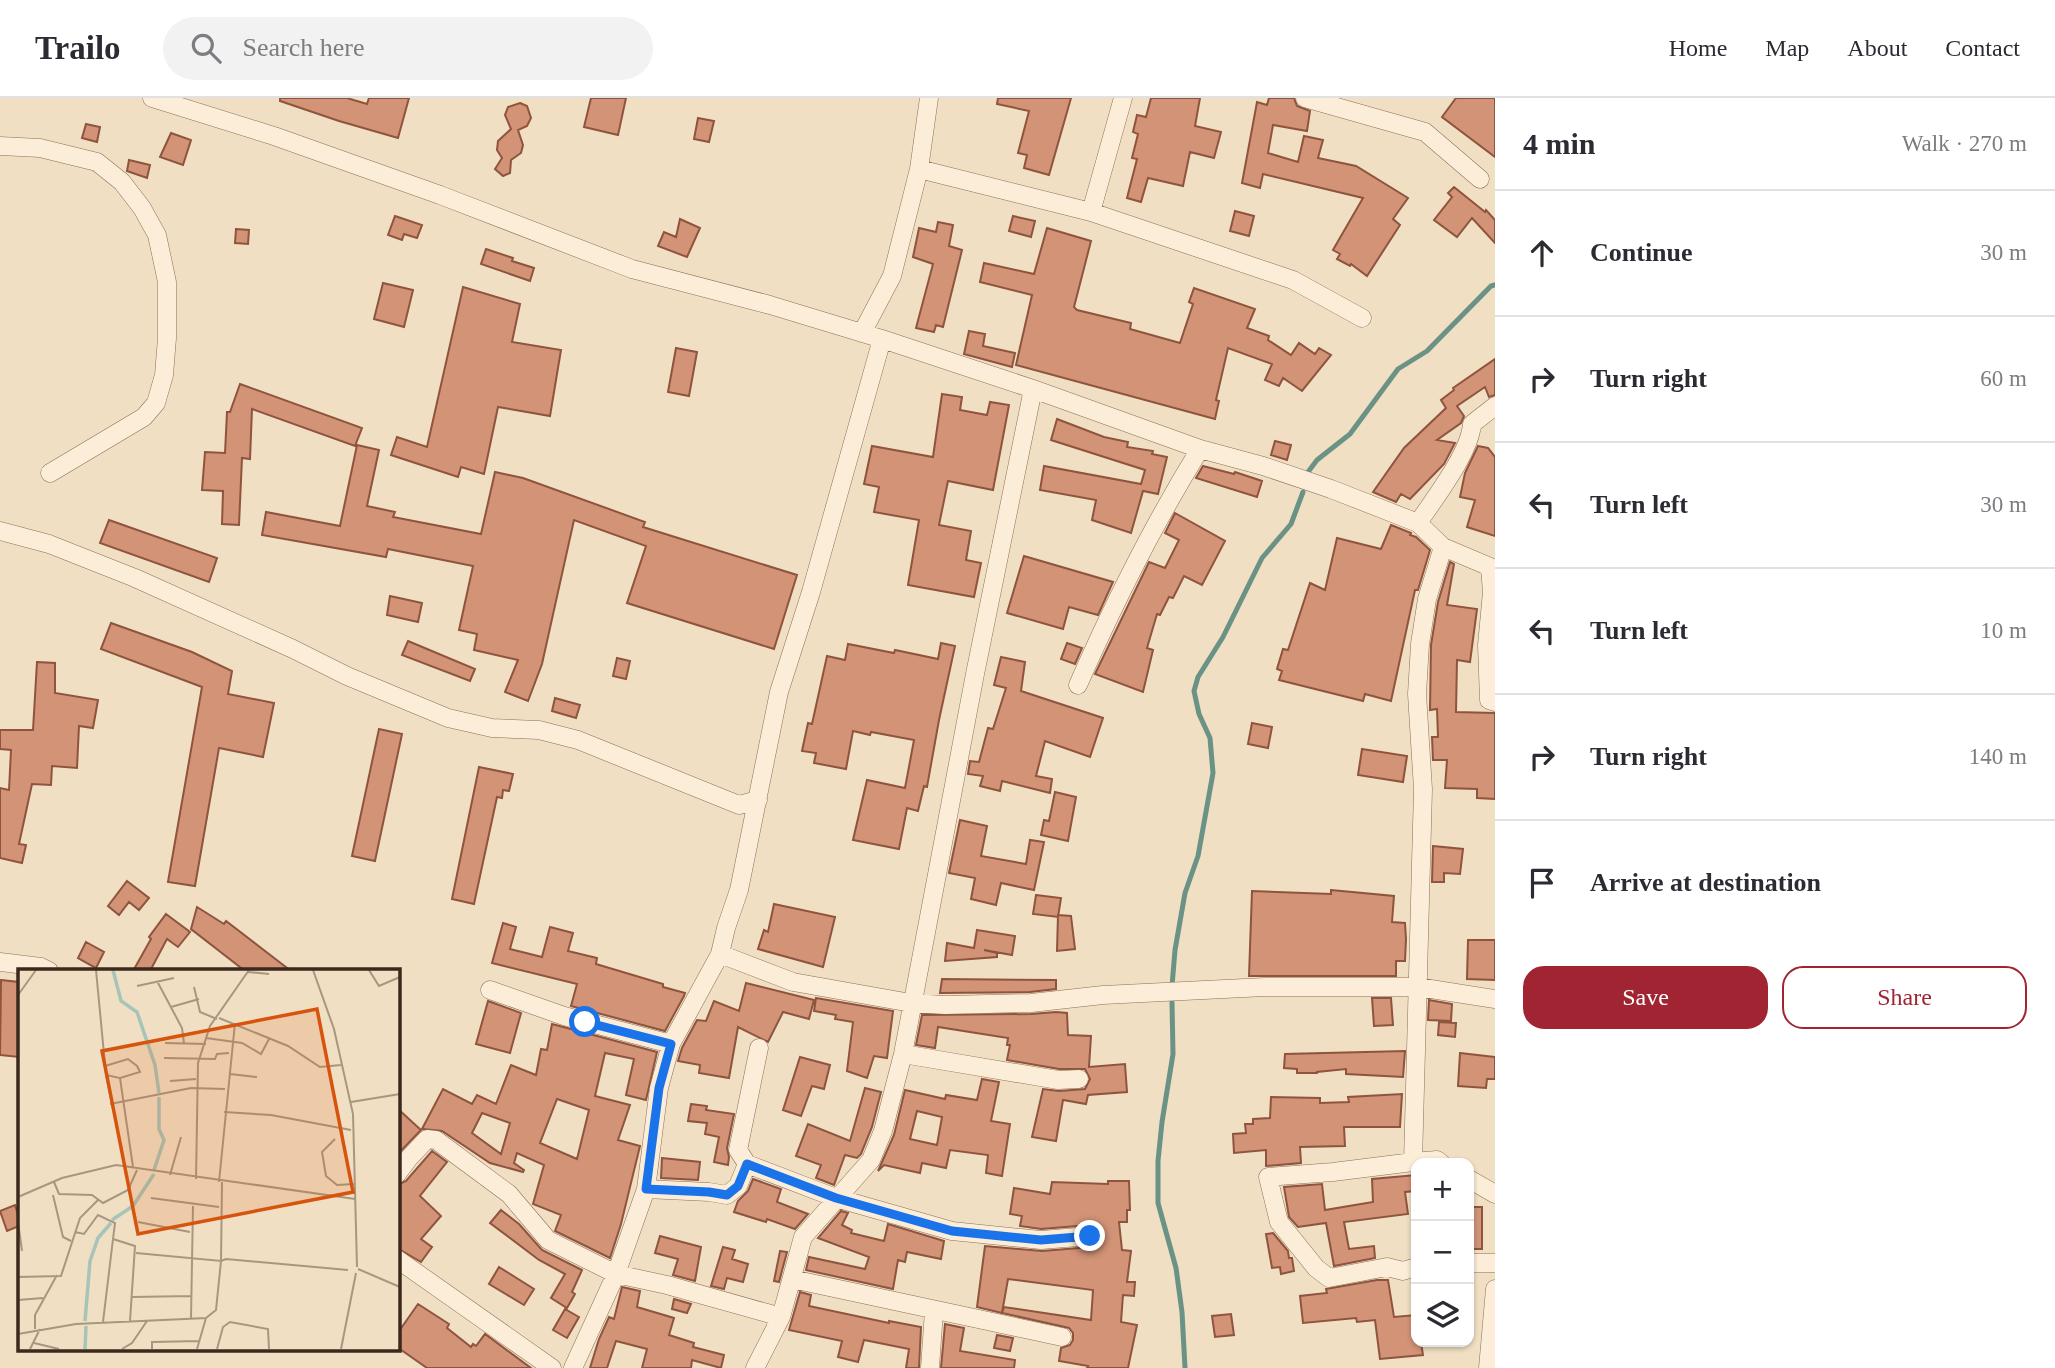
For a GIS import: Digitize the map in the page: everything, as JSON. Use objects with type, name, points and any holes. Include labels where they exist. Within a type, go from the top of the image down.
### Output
[{"type":"street","points":[[152,98],[274,136],[440,195],[632,269],[769,305],[882,339],[1033,389],[1200,449],[1263,466],[1331,489],[1418,523],[1443,547],[1492,569],[1488,645],[1489,700],[1495,702]]},
{"type":"street","points":[[862,333],[892,276],[919,169],[929,98]]},
{"type":"street","points":[[1091,212],[1123,98]]},
{"type":"street","points":[[1305,98],[1425,132],[1480,179]]},
{"type":"street","points":[[0,146],[40,148],[97,162],[122,182],[142,208],[157,235],[167,282],[164,375],[156,403],[144,417],[50,473]]},
{"type":"street","points":[[919,169],[1091,212],[1293,280],[1362,318]]},
{"type":"street","points":[[573,1368],[616,1274],[646,1189],[659,1088],[671,1044],[720,954],[739,890],[779,692],[811,592],[882,339]]},
{"type":"street","points":[[755,1368],[781,1317],[803,1237],[871,1160],[883,1131],[903,1054],[1033,389]]},
{"type":"street","points":[[1418,523],[1447,480],[1471,436],[1472,424],[1495,406]]},
{"type":"street","points":[[1078,685],[1118,594],[1171,496],[1200,449]]},
{"type":"street","points":[[0,531],[49,544],[135,578],[347,676],[448,718],[492,728],[539,730],[578,740],[738,805],[758,800]]},
{"type":"street","points":[[1413,1158],[1423,789],[1417,694],[1420,644],[1427,599],[1443,547]]},
{"type":"street","points":[[738,805],[748,839]]},
{"type":"street","points":[[720,954],[793,982],[911,1003],[945,1005],[1010,1004],[1103,995],[1265,987],[1418,987],[1495,999]]},
{"type":"street","points":[[0,962],[45,969]]},
{"type":"street","points":[[490,990],[564,1016],[671,1044]]},
{"type":"street","points":[[759,1048],[738,1150],[747,1164],[836,1198],[952,1231],[1041,1240],[1090,1236]]},
{"type":"street","points":[[903,1054],[1058,1080],[1079,1079]]},
{"type":"street","points":[[403,1154],[427,1139],[436,1140],[509,1194],[548,1240],[616,1274],[781,1317]]},
{"type":"street","points":[[1411,1162],[1268,1177],[1279,1222],[1316,1268],[1329,1278],[1387,1267],[1403,1271],[1411,1269]]},
{"type":"street","points":[[646,1189],[727,1195],[738,1186],[747,1164]]},
{"type":"street","points":[[1474,1182],[1495,1194]]},
{"type":"street","points":[[399,1260],[552,1368]]},
{"type":"street","points":[[1474,1263],[1495,1263]]},
{"type":"street","points":[[792,1279],[1062,1337]]},
{"type":"street","points":[[1488,1368],[1495,1289]]},
{"type":"street","points":[[930,1368],[934,1311]]},
{"type":"building","points":[[280,98],[347,98],[367,104],[369,98],[409,98],[398,138],[280,101]]},
{"type":"building","points":[[591,98],[626,98],[618,135],[584,127]]},
{"type":"building","points":[[998,98],[1071,98],[1049,175],[1024,168],[1027,155],[1018,153],[1029,111],[997,104]]},
{"type":"building","points":[[1151,98],[1200,98],[1195,126],[1221,132],[1214,158],[1190,152],[1183,186],[1148,178],[1141,202],[1127,198],[1137,159],[1132,158],[1138,134],[1133,132],[1137,115],[1146,117]]},
{"type":"building","points":[[1269,98],[1294,98],[1297,106],[1310,111],[1307,131],[1273,125],[1268,153],[1298,162],[1304,136],[1323,140],[1318,158],[1356,166],[1408,198],[1393,219],[1400,225],[1367,276],[1351,264],[1350,266],[1337,259],[1340,254],[1333,250],[1363,198],[1263,174],[1260,188],[1242,183],[1257,102],[1267,105]]},
{"type":"building","points":[[1456,98],[1495,98],[1495,157],[1442,117]]},
{"type":"building","points":[[520,103],[527,106],[531,118],[527,126],[518,130],[523,145],[521,153],[511,160],[510,173],[503,176],[495,169],[502,158],[497,150],[498,141],[511,129],[505,115],[508,107]]},
{"type":"building","points":[[698,118],[714,121],[709,142],[694,139]]},
{"type":"building","points":[[86,124],[100,127],[97,142],[82,138]]},
{"type":"building","points":[[171,133],[191,140],[183,165],[160,157]]},
{"type":"building","points":[[129,160],[150,165],[147,178],[127,171]]},
{"type":"building","points":[[1454,187],[1485,212],[1486,210],[1495,220],[1495,243],[1472,218],[1457,237],[1434,220],[1452,197],[1448,193]]},
{"type":"building","points":[[1235,211],[1254,216],[1249,236],[1230,231]]},
{"type":"building","points":[[395,216],[422,225],[417,238],[404,234],[402,240],[388,235]]},
{"type":"building","points":[[1013,216],[1035,221],[1031,237],[1009,231]]},
{"type":"building","points":[[680,219],[700,228],[687,257],[658,246],[664,232],[676,237]]},
{"type":"building","points":[[938,222],[953,225],[949,246],[962,250],[943,327],[936,325],[934,332],[916,328],[933,264],[913,257],[919,228],[936,232]]},
{"type":"building","points":[[1047,228],[1091,241],[1074,307],[1077,310],[1131,323],[1130,329],[1180,343],[1193,304],[1189,302],[1194,288],[1255,309],[1247,328],[1269,336],[1268,340],[1291,355],[1299,343],[1315,354],[1319,348],[1331,355],[1302,391],[1283,378],[1279,386],[1265,380],[1272,364],[1228,348],[1216,400],[1219,401],[1215,419],[1016,365],[1032,295],[980,282],[984,263],[1034,274]]},
{"type":"building","points":[[236,229],[249,230],[248,244],[235,243]]},
{"type":"building","points":[[486,249],[534,268],[530,281],[481,264]]},
{"type":"building","points":[[383,283],[413,290],[404,327],[374,319]]},
{"type":"building","points":[[463,287],[520,304],[512,342],[561,350],[550,416],[498,407],[484,474],[461,467],[458,477],[391,455],[397,437],[427,447]]},
{"type":"building","points":[[969,331],[985,334],[983,346],[1015,353],[1012,367],[964,354]]},
{"type":"building","points":[[676,348],[697,352],[689,396],[668,392]]},
{"type":"building","points":[[1495,359],[1495,395],[1489,397],[1485,387],[1457,406],[1464,416],[1461,423],[1437,440],[1455,443],[1444,464],[1410,499],[1401,494],[1396,502],[1373,492],[1404,448],[1446,408],[1441,400],[1454,390],[1453,388]]},
{"type":"building","points":[[240,384],[362,428],[355,446],[252,409],[250,459],[242,458],[239,525],[222,524],[223,491],[202,490],[205,452],[225,453],[227,412],[230,412]]},
{"type":"building","points":[[942,394],[962,397],[960,410],[987,415],[990,402],[1009,405],[993,490],[948,481],[939,525],[971,531],[966,560],[981,563],[974,597],[908,585],[919,520],[874,512],[879,487],[864,484],[872,446],[933,457]]},
{"type":"building","points":[[1057,419],[1104,437],[1128,442],[1127,447],[1153,451],[1152,454],[1167,457],[1158,494],[1143,491],[1131,533],[1092,520],[1096,500],[1040,490],[1044,466],[1141,484],[1145,470],[1051,440]]},
{"type":"building","points":[[1275,441],[1291,445],[1287,460],[1271,455]]},
{"type":"building","points":[[357,445],[379,450],[367,506],[395,512],[393,517],[481,534],[495,472],[523,478],[645,522],[643,527],[797,575],[774,649],[627,603],[646,546],[574,520],[542,664],[528,701],[505,692],[518,660],[474,650],[477,634],[459,630],[473,566],[388,549],[386,557],[262,535],[266,512],[340,526]]},
{"type":"building","points":[[1478,446],[1488,448],[1495,457],[1495,536],[1467,527],[1475,500],[1460,497],[1465,473]]},
{"type":"building","points":[[1203,466],[1262,481],[1257,497],[1196,478]]},
{"type":"building","points":[[1175,513],[1225,541],[1202,585],[1184,576],[1173,598],[1169,597],[1160,615],[1157,614],[1147,648],[1153,650],[1143,692],[1095,674],[1149,562],[1165,568],[1179,540],[1165,533]]},
{"type":"building","points":[[109,520],[217,558],[209,582],[100,543]]},
{"type":"building","points":[[1391,525],[1411,533],[1410,535],[1430,550],[1418,590],[1415,590],[1391,701],[1365,694],[1363,701],[1279,680],[1282,671],[1277,669],[1283,649],[1288,650],[1310,583],[1325,590],[1337,538],[1381,549]]},
{"type":"building","points":[[1024,556],[1113,582],[1098,615],[1069,607],[1063,629],[1007,613]]},
{"type":"building","points":[[1450,562],[1454,564],[1447,605],[1477,609],[1470,662],[1457,660],[1456,712],[1495,713],[1495,799],[1477,798],[1477,789],[1445,788],[1447,760],[1433,760],[1432,737],[1438,737],[1437,709],[1430,710],[1431,645],[1438,602]]},
{"type":"building","points":[[390,596],[422,603],[418,622],[387,615]]},
{"type":"building","points":[[111,623],[192,652],[232,671],[228,694],[274,703],[263,757],[219,748],[195,886],[168,882],[202,687],[101,649]]},
{"type":"building","points":[[408,641],[475,669],[470,681],[402,655]]},
{"type":"building","points":[[941,643],[955,646],[927,787],[924,786],[918,811],[907,808],[899,849],[853,840],[867,780],[905,788],[914,740],[853,731],[846,769],[814,763],[816,753],[802,751],[808,723],[812,724],[827,656],[845,660],[848,644],[938,659]]},
{"type":"building","points":[[1067,643],[1082,648],[1075,664],[1061,659]]},
{"type":"building","points":[[1001,657],[1025,662],[1021,691],[1103,718],[1090,757],[1045,741],[1036,776],[1052,779],[1050,793],[1002,781],[1000,791],[980,786],[983,776],[968,774],[970,761],[979,762],[988,728],[993,729],[1006,688],[994,685]]},
{"type":"building","points":[[617,658],[630,661],[626,679],[613,676]]},
{"type":"building","points":[[37,662],[55,663],[55,693],[98,700],[93,728],[79,726],[77,768],[52,766],[51,785],[32,784],[19,844],[26,845],[22,863],[0,858],[0,788],[9,790],[11,750],[0,749],[0,730],[33,730]]},
{"type":"building","points":[[555,698],[580,705],[576,718],[552,711]]},
{"type":"building","points":[[1252,723],[1272,727],[1268,748],[1248,744]]},
{"type":"building","points":[[379,729],[402,734],[375,861],[352,856]]},
{"type":"building","points":[[1362,749],[1407,756],[1403,782],[1358,775]]},
{"type":"building","points":[[479,767],[513,774],[509,791],[503,790],[502,798],[497,797],[474,904],[452,899]]},
{"type":"building","points":[[1055,792],[1076,797],[1068,841],[1041,835],[1044,820],[1049,821]]},
{"type":"building","points":[[960,820],[987,826],[981,856],[1026,864],[1030,840],[1044,842],[1034,890],[1001,883],[996,905],[971,899],[975,878],[949,873]]},
{"type":"building","points":[[1433,846],[1463,849],[1460,874],[1444,873],[1444,882],[1432,882]]},
{"type":"building","points":[[127,881],[149,898],[139,910],[129,902],[119,915],[108,906]]},
{"type":"building","points":[[1331,890],[1394,896],[1392,922],[1405,923],[1406,939],[1405,961],[1396,961],[1396,976],[1249,976],[1252,891],[1331,894]]},
{"type":"building","points":[[1036,895],[1061,898],[1058,917],[1033,914]]},
{"type":"building","points":[[774,904],[835,917],[823,967],[758,949],[764,930],[768,932]]},
{"type":"building","points":[[197,907],[224,924],[226,921],[288,969],[242,969],[191,929]]},
{"type":"building","points":[[166,914],[190,932],[178,947],[167,939],[151,969],[134,969],[151,939],[149,937]]},
{"type":"building","points":[[1058,915],[1071,916],[1075,949],[1057,951]]},
{"type":"building","points":[[503,923],[516,927],[510,949],[542,957],[550,927],[573,933],[568,951],[597,958],[596,964],[663,984],[663,987],[685,993],[684,996],[665,1031],[571,1006],[577,984],[492,963]]},
{"type":"building","points":[[977,930],[1015,936],[1012,955],[984,950],[997,953],[997,957],[945,961],[947,943],[974,948]]},
{"type":"building","points":[[1468,940],[1495,940],[1495,980],[1467,979]]},
{"type":"building","points":[[86,942],[104,952],[96,968],[78,958]]},
{"type":"building","points":[[942,979],[1056,980],[1056,989],[1030,992],[940,993]]},
{"type":"building","points":[[1,980],[18,982],[18,1057],[0,1055]]},
{"type":"building","points":[[746,983],[814,1000],[809,1019],[783,1012],[768,1042],[738,1027],[729,1078],[699,1073],[700,1065],[678,1061],[697,1020],[706,1021],[714,1001],[739,1011]]},
{"type":"building","points":[[816,998],[893,1011],[887,1058],[874,1056],[867,1078],[847,1071],[853,1022],[835,1019],[836,1015],[814,1011]]},
{"type":"building","points":[[1372,998],[1391,998],[1393,1025],[1374,1026]]},
{"type":"building","points":[[1429,1000],[1452,1004],[1451,1021],[1428,1020]]},
{"type":"building","points":[[488,1001],[521,1013],[510,1053],[476,1044]]},
{"type":"building","points":[[1067,1013],[1068,1035],[1091,1036],[1089,1067],[1125,1064],[1127,1092],[1088,1095],[1086,1104],[1063,1100],[1056,1141],[1032,1137],[1043,1089],[1085,1089],[1090,1079],[1085,1069],[1059,1069],[1007,1060],[1010,1045],[1007,1045],[1008,1038],[938,1027],[935,1048],[916,1045],[922,1015]]},
{"type":"building","points":[[1439,1022],[1456,1023],[1455,1037],[1438,1035]]},
{"type":"building","points":[[552,1024],[657,1052],[646,1100],[626,1095],[634,1059],[605,1053],[595,1096],[630,1105],[618,1140],[640,1146],[610,1258],[555,1231],[561,1215],[533,1204],[544,1165],[517,1153],[514,1163],[524,1170],[523,1172],[490,1163],[442,1131],[422,1129],[443,1089],[472,1104],[477,1095],[496,1104],[511,1065],[536,1075],[541,1049],[547,1050]],"holes":[[[557,1099],[589,1110],[577,1159],[540,1143]],[[482,1113],[510,1123],[501,1154],[472,1133]]]},
{"type":"building","points":[[1405,1051],[1403,1077],[1346,1074],[1346,1069],[1297,1073],[1297,1069],[1284,1068],[1285,1054]]},
{"type":"building","points":[[1460,1053],[1495,1057],[1495,1079],[1487,1079],[1486,1088],[1458,1086]]},
{"type":"building","points":[[800,1057],[830,1065],[824,1089],[812,1086],[801,1116],[783,1110]]},
{"type":"building","points":[[982,1079],[999,1082],[991,1121],[1010,1124],[1002,1176],[986,1173],[988,1155],[950,1150],[946,1168],[922,1163],[920,1173],[884,1165],[878,1171],[894,1135],[905,1090],[945,1099],[946,1095],[977,1100]],"holes":[[[917,1111],[942,1117],[937,1145],[910,1139]]]},
{"type":"building","points":[[865,1088],[881,1092],[872,1127],[861,1154],[857,1158],[845,1155],[834,1185],[816,1178],[821,1165],[796,1156],[808,1124],[850,1141]]},
{"type":"building","points":[[1402,1094],[1400,1127],[1344,1127],[1345,1146],[1300,1147],[1301,1163],[1266,1166],[1266,1150],[1234,1153],[1233,1134],[1246,1133],[1245,1124],[1253,1124],[1253,1119],[1270,1118],[1271,1097],[1320,1098],[1320,1103],[1349,1102],[1348,1097]]},
{"type":"building","points":[[691,1104],[707,1106],[706,1110],[734,1114],[727,1148],[728,1165],[714,1162],[719,1137],[705,1134],[707,1123],[688,1121]]},
{"type":"building","points":[[399,1110],[421,1130],[399,1153]]},
{"type":"building","points":[[432,1151],[447,1162],[420,1196],[441,1216],[421,1239],[432,1247],[421,1262],[399,1249],[399,1184],[406,1181]]},
{"type":"building","points":[[662,1158],[700,1162],[698,1180],[661,1178]]},
{"type":"building","points":[[1411,1175],[1411,1191],[1405,1192],[1408,1214],[1344,1222],[1349,1249],[1374,1246],[1375,1258],[1334,1266],[1326,1223],[1298,1227],[1289,1217],[1284,1187],[1322,1184],[1325,1210],[1373,1202],[1372,1179]]},
{"type":"building","points":[[753,1179],[781,1189],[777,1202],[808,1214],[795,1229],[767,1219],[766,1222],[734,1212]]},
{"type":"building","points":[[1108,1181],[1129,1181],[1130,1210],[1127,1210],[1127,1222],[1119,1222],[1122,1250],[1131,1251],[1127,1282],[1135,1282],[1134,1296],[1123,1295],[1121,1322],[1137,1325],[1128,1368],[1087,1368],[1088,1366],[1059,1361],[1061,1348],[1070,1345],[1073,1340],[1073,1333],[1069,1328],[1002,1313],[977,1307],[985,1246],[1042,1251],[1091,1247],[1100,1240],[1099,1229],[1090,1225],[1041,1229],[1020,1226],[1022,1216],[1010,1214],[1014,1188],[1050,1194],[1052,1182],[1108,1184]],"holes":[[[1008,1279],[1093,1290],[1091,1320],[1004,1307],[1002,1313]]]},
{"type":"building","points":[[15,1205],[18,1226],[7,1231],[0,1211]]},
{"type":"building","points":[[1474,1207],[1482,1207],[1482,1249],[1474,1249]]},
{"type":"building","points":[[501,1210],[519,1224],[542,1250],[582,1270],[572,1292],[575,1294],[567,1308],[551,1298],[565,1274],[539,1260],[490,1223]]},
{"type":"building","points":[[841,1211],[848,1213],[842,1225],[852,1230],[851,1233],[884,1241],[888,1224],[944,1241],[941,1259],[907,1252],[905,1262],[898,1260],[893,1289],[806,1270],[809,1257],[865,1269],[869,1257],[818,1238]]},
{"type":"building","points":[[1273,1233],[1288,1251],[1289,1258],[1292,1258],[1294,1271],[1281,1274],[1280,1267],[1272,1268],[1266,1234]]},
{"type":"building","points":[[660,1236],[701,1247],[695,1281],[673,1275],[678,1259],[655,1253]]},
{"type":"building","points":[[723,1247],[735,1250],[732,1259],[748,1264],[743,1282],[727,1278],[724,1289],[711,1286]]},
{"type":"building","points":[[780,1251],[787,1252],[779,1282],[774,1281]]},
{"type":"building","points":[[499,1267],[534,1289],[524,1305],[489,1284]]},
{"type":"building","points":[[1388,1280],[1394,1317],[1411,1315],[1411,1347],[1422,1347],[1423,1355],[1380,1359],[1375,1320],[1357,1322],[1356,1318],[1303,1323],[1300,1296],[1327,1293],[1326,1289]]},
{"type":"building","points":[[622,1287],[640,1291],[637,1307],[674,1318],[669,1335],[694,1343],[693,1347],[724,1355],[721,1368],[692,1360],[691,1368],[642,1368],[647,1349],[616,1341],[607,1368],[590,1368],[609,1317],[614,1319]]},
{"type":"building","points":[[800,1292],[811,1295],[809,1306],[921,1327],[919,1368],[906,1368],[909,1349],[864,1340],[858,1362],[838,1357],[842,1341],[789,1330]]},
{"type":"building","points":[[674,1299],[691,1304],[687,1313],[672,1309]]},
{"type":"building","points":[[418,1304],[449,1324],[447,1328],[471,1347],[473,1344],[476,1346],[485,1334],[531,1368],[427,1368],[399,1348],[399,1331]]},
{"type":"building","points":[[565,1309],[579,1317],[567,1338],[553,1330]]},
{"type":"building","points":[[1231,1314],[1234,1335],[1215,1337],[1212,1316]]},
{"type":"building","points":[[945,1324],[964,1328],[960,1351],[1015,1360],[1014,1368],[941,1368]]},
{"type":"building","points":[[997,1335],[1013,1338],[1010,1351],[994,1348]]},
{"type":"waterway","points":[[1308,472],[1317,460],[1350,434],[1398,369],[1427,351],[1495,285]]},
{"type":"waterway","points":[[1172,986],[1185,893],[1198,856],[1213,773],[1210,738],[1199,714],[1194,691],[1198,677],[1223,637],[1262,558],[1291,524],[1303,492]]},
{"type":"waterway","points":[[1172,1002],[1173,1054],[1158,1161],[1158,1203],[1176,1268],[1185,1368]]},
{"type":"route","points":[[585,1022],[671,1044],[659,1088],[646,1189],[727,1195],[738,1186],[747,1164],[836,1198],[952,1231],[1041,1240],[1090,1236]]}]
